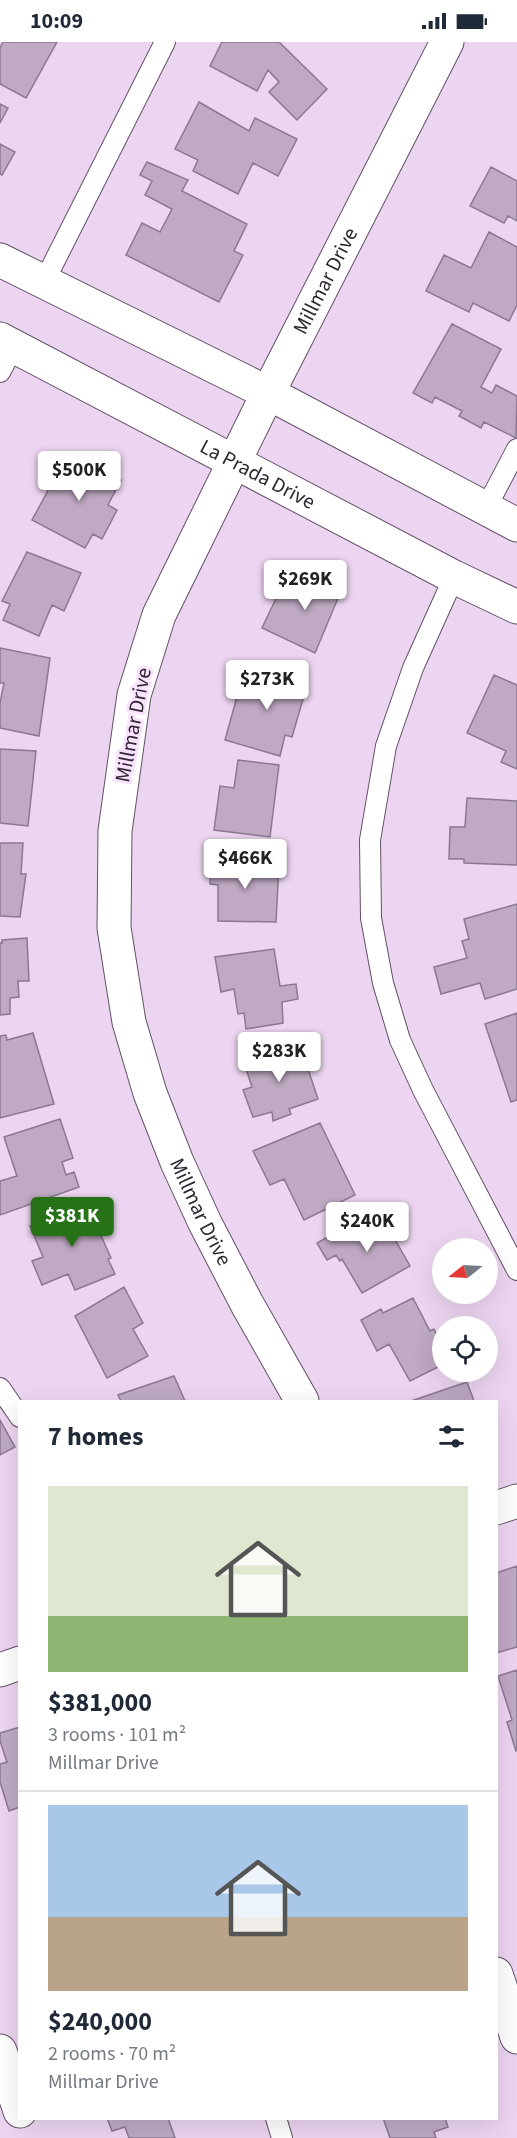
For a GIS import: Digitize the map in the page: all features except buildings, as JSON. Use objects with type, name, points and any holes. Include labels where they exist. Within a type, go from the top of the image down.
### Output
[{"type":"street","name":"Millmar Drive","points":[[301,1400],[247,1304],[205,1223],[177,1162],[150,1092],[129,1022],[114,928],[115,831],[134,695],[159,615],[234,460],[447,42]]},
{"type":"street","points":[[0,260],[268,393],[517,525]]},
{"type":"street","name":"La Prada Drive","points":[[5,352],[234,460],[454,577],[517,607]]},
{"type":"street","points":[[498,1507],[517,1501]]},
{"type":"street","points":[[0,1670],[18,1664]]},
{"type":"street","points":[[498,1980],[517,2037]]},
{"type":"street","points":[[0,2051],[18,2105]]},
{"type":"street","points":[[23,2120],[28,2138]]},
{"type":"lane","points":[[44,282],[165,42]]},
{"type":"lane","points":[[486,508],[517,449]]},
{"type":"lane","points":[[454,577],[413,668],[386,746],[370,840],[371,918],[383,983],[400,1040],[423,1090],[517,1270]]},
{"type":"lane","points":[[0,1388],[18,1414]]},
{"type":"lane","points":[[277,2120],[282,2138]]}]
